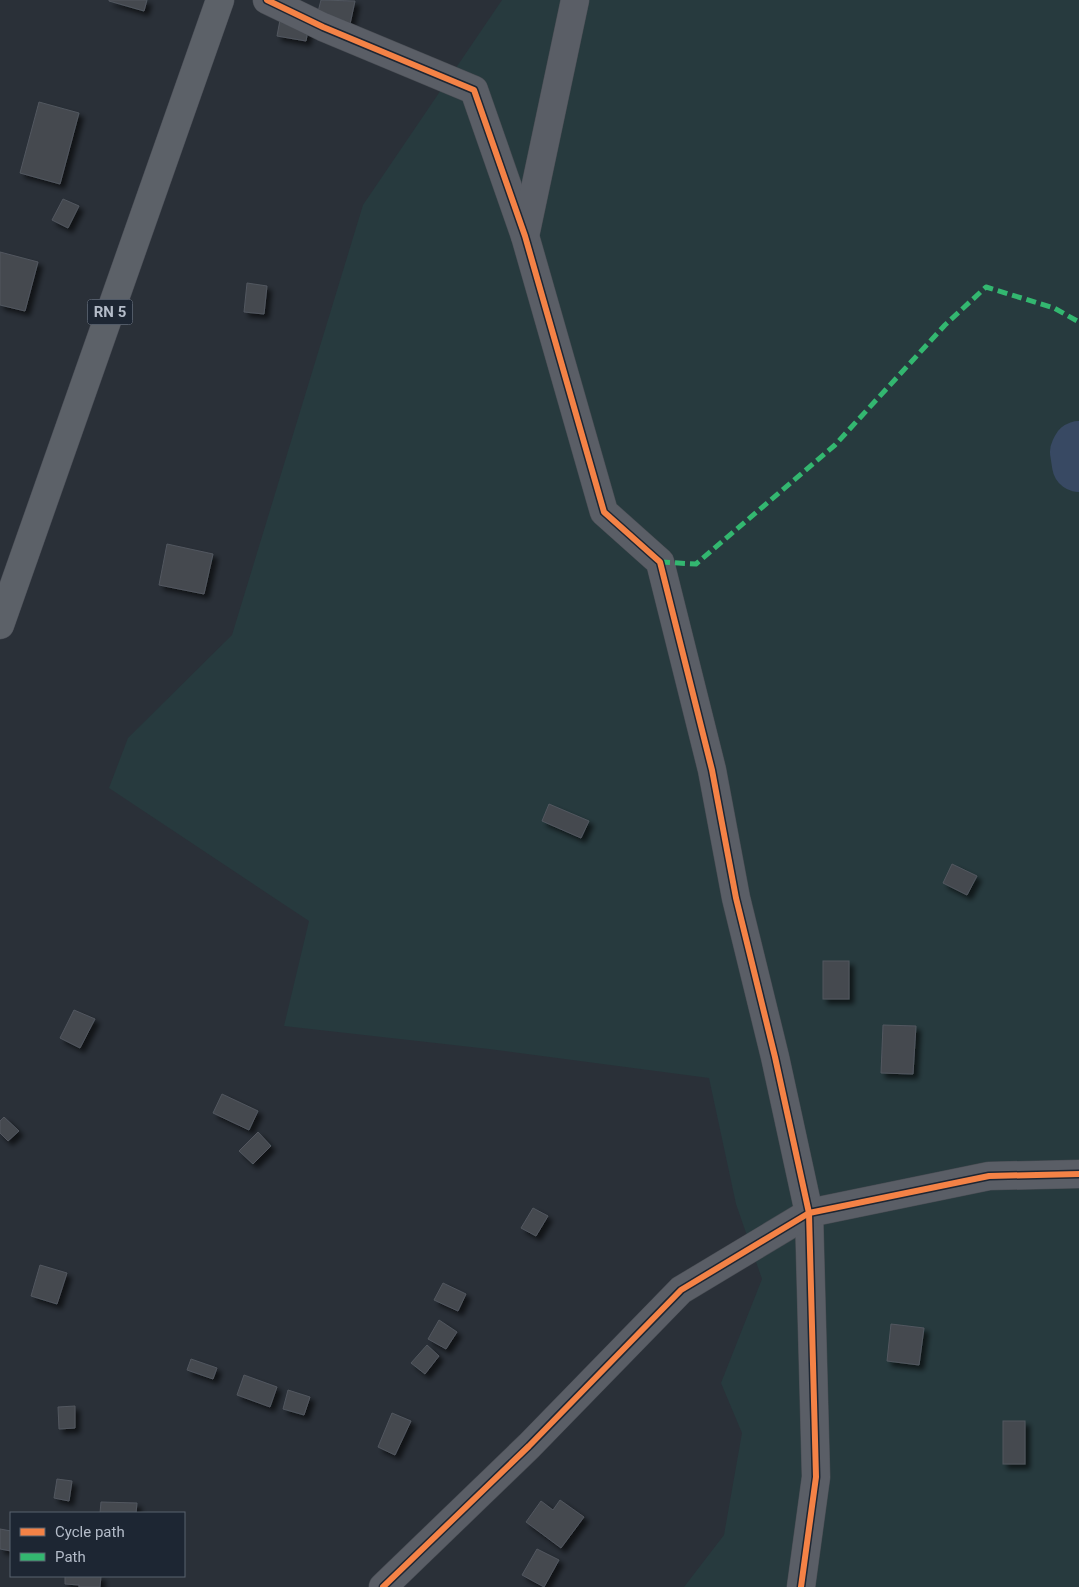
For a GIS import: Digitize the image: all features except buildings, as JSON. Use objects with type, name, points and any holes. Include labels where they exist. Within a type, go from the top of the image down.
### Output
[{"type":"main road","name":"RN 5","points":[[0,625],[220,0]]},
{"type":"street","points":[[267,0],[323,27],[474,90],[525,236],[604,512],[660,562],[712,770],[736,898],[775,1057],[809,1213],[816,1477],[801,1587]]},
{"type":"street","points":[[525,236],[575,0]]},
{"type":"street","points":[[383,1587],[529,1446],[681,1290],[809,1213],[988,1176],[1079,1174]]},
{"type":"green space","points":[[502,0],[1079,0],[1079,1587],[684,1587],[724,1535],[742,1433],[721,1383],[762,1279],[736,1204],[709,1078],[489,1049],[284,1026],[309,921],[109,788],[128,738],[232,635],[363,205]]},
{"type":"waterway","points":[[1079,448],[1077,452],[1079,465]]},
{"type":"marked path","points":[[660,562],[696,564],[835,445],[945,325],[986,287],[1054,308],[1079,322]]},
{"type":"cycle path","points":[[267,0],[323,27],[474,90],[525,236],[604,512],[660,562],[712,770],[736,898],[775,1057],[809,1213],[816,1477],[801,1587]]},
{"type":"cycle path","points":[[383,1587],[529,1446],[681,1290],[809,1213],[989,1176],[1079,1174]]}]
